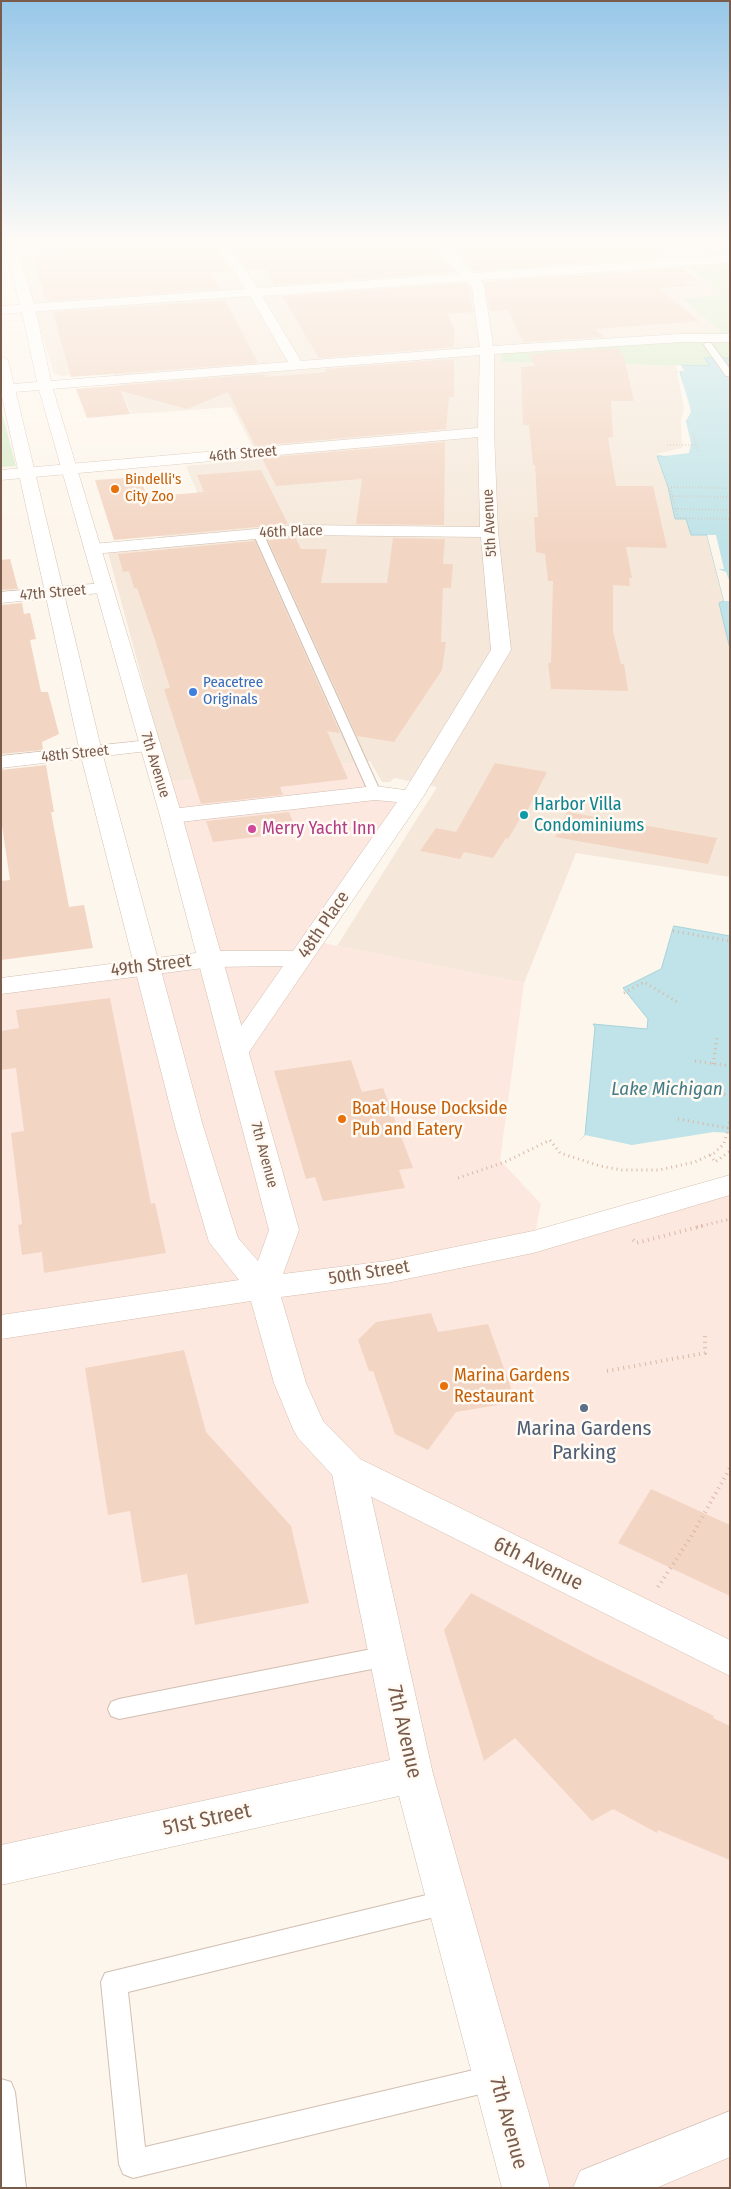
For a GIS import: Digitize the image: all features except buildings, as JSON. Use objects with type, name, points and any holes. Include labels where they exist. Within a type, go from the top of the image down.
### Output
[{"type":"street","name":"7th Avenue","points":[[36,343],[45,386],[171,816],[284,1230],[263,1288]]},
{"type":"street","points":[[284,343],[297,366]]},
{"type":"street","name":"5th Avenue","points":[[412,798],[500,650],[489,532],[486,343]]},
{"type":"street","points":[[5,388],[487,350],[598,343]]},
{"type":"street","points":[[1,360],[5,388],[56,593],[91,752],[189,1126],[224,1242],[263,1288],[290,1383],[310,1429],[348,1469]]},
{"type":"street","name":"46th Street","points":[[1,475],[486,432]]},
{"type":"street","name":"46th Place","points":[[93,549],[299,530],[489,532]]},
{"type":"street","name":"47th Street","points":[[1,598],[104,588]]},
{"type":"street","name":"48th Street","points":[[1,762],[149,746]]},
{"type":"street","points":[[171,816],[375,793],[412,798]]},
{"type":"street","name":"48th Place","points":[[236,1052],[412,798]]},
{"type":"street","name":"49th Street","points":[[1,986],[211,959],[301,958]]},
{"type":"street","name":"50th Street","points":[[1,1327],[263,1288],[387,1272],[533,1242],[730,1185]]},
{"type":"street","name":"7th Avenue","points":[[348,1469],[413,1774],[526,2188]]},
{"type":"street","name":"6th Avenue","points":[[348,1469],[730,1659]]},
{"type":"street","name":"51st Street","points":[[1,1865],[413,1774]]},
{"type":"street","points":[[598,2188],[730,2134]]},
{"type":"lane","points":[[708,345],[729,374]]},
{"type":"lane","points":[[258,533],[375,793]]},
{"type":"lane","points":[[119,1709],[388,1656]]},
{"type":"lane","points":[[448,1902],[114,1982],[133,2164],[495,2078]]},
{"type":"lane","points":[[1,2092],[12,2188]]},
{"type":"path","points":[[675,371],[679,372]]},
{"type":"path","points":[[693,433],[698,453]]},
{"type":"path","points":[[667,445],[696,445]]},
{"type":"path","points":[[726,488],[670,487],[678,518],[730,519]]},
{"type":"path","points":[[672,496],[730,497]]},
{"type":"path","points":[[675,509],[730,510]]},
{"type":"path","points":[[672,931],[730,941]]},
{"type":"path","points":[[624,993],[644,982],[677,1002]]},
{"type":"path","points":[[713,1064],[717,1038]]},
{"type":"path","points":[[695,1061],[730,1066]]},
{"type":"path","points":[[685,1087],[730,1095]]},
{"type":"path","points":[[678,1120],[728,1128]]},
{"type":"path","points":[[458,1178],[505,1162],[550,1140],[560,1153],[600,1166],[622,1170],[660,1170],[694,1162],[710,1155],[724,1144],[730,1122]]},
{"type":"path","points":[[710,1155],[716,1162],[730,1151]]},
{"type":"path","points":[[673,1233],[730,1219]]},
{"type":"path","points":[[607,1371],[705,1353],[706,1336]]},
{"type":"path","points":[[640,1615],[691,1537],[730,1468]]},
{"type":"shaded area","points":[[45,343],[640,343],[502,362],[679,365],[687,410],[685,449],[657,456],[668,487],[686,519],[707,535],[724,601],[719,603],[730,649],[730,877],[576,853],[524,983],[337,946],[437,787],[394,778],[390,782],[382,782],[370,761],[170,782],[108,553],[165,546],[152,511],[203,506],[186,466],[259,459],[232,407],[131,414],[114,372],[62,376],[54,374]]},
{"type":"shaded area","points":[[362,762],[375,793],[412,797],[313,941],[524,983],[500,1160],[541,1204],[533,1242],[730,1185],[730,2188],[526,2188],[413,1775],[1,1865],[1,986],[211,959],[170,782]]},
{"type":"green space","points":[[540,343],[730,343],[730,358],[706,358],[710,366],[501,362],[501,355],[510,345]]},
{"type":"green space","points":[[1,409],[16,466],[1,467]]},
{"type":"water","points":[[705,358],[730,358],[730,649],[719,603],[724,601],[707,535],[691,535],[686,519],[675,519],[668,487],[657,456],[665,456],[685,449],[687,410],[679,365],[709,366]]},
{"type":"water","name":"Lake Michigan","points":[[674,926],[730,936],[730,1150],[712,1146],[576,1145],[585,1135],[595,1027],[593,1024],[647,1029],[648,1019],[623,988],[661,969]]},
{"type":"pier","points":[[676,365],[681,365],[684,371],[679,371],[691,412],[686,421],[691,443],[689,453],[665,456],[656,454],[682,448],[681,421],[684,409]]},
{"type":"pier","points":[[707,535],[716,535],[724,569],[718,569],[726,572],[730,583],[730,601],[724,601]]},
{"type":"pier","points":[[714,1132],[730,1133],[730,1152],[712,1148],[631,1163],[590,1153],[574,1146],[585,1135],[632,1145]]},
{"type":"place","name":"Bindelli's City Zoo","points":[[115,489]]},
{"type":"place","name":"Peacetree Originals","points":[[193,692]]},
{"type":"place","name":"Harbor Villa Condominiums","points":[[524,815]]},
{"type":"place","name":"Merry Yacht Inn","points":[[252,829]]},
{"type":"place","name":"Boat House Dockside Pub and Eatery","points":[[342,1119]]},
{"type":"place","name":"Marina Gardens Restaurant","points":[[444,1386]]},
{"type":"place","name":"Marina Gardens Parking","points":[[584,1408]]}]
